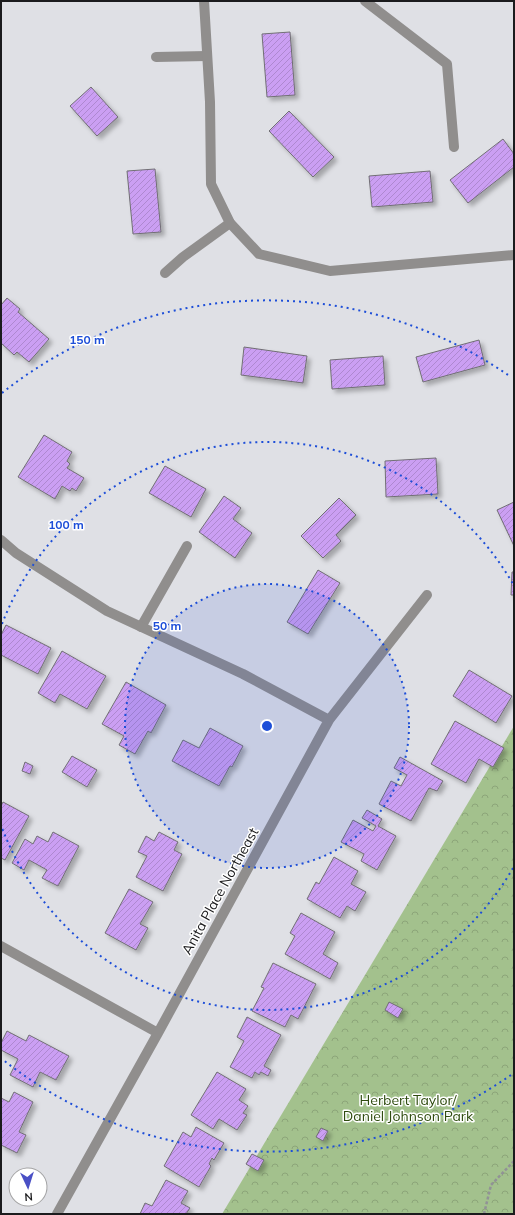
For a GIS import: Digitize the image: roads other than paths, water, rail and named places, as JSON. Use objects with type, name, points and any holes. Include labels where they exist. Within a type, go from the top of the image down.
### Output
[{"type":"street","points":[[204,1],[210,102],[211,184],[230,223],[259,254],[330,271],[514,255]]},
{"type":"street","points":[[365,1],[447,64],[454,147]]},
{"type":"street","points":[[156,57],[207,56]]},
{"type":"street","points":[[165,273],[183,257],[230,223]]},
{"type":"street","points":[[1,540],[16,554],[107,611],[243,674],[329,720]]},
{"type":"street","points":[[141,627],[187,546]]},
{"type":"street","name":"Anita Place Northeast","points":[[57,1214],[329,720],[427,595]]},
{"type":"street","points":[[1,946],[158,1033]]},
{"type":"park label","name":"Herbert Taylor/ Daniel Johnson Park","points":[[408,1108]]}]
